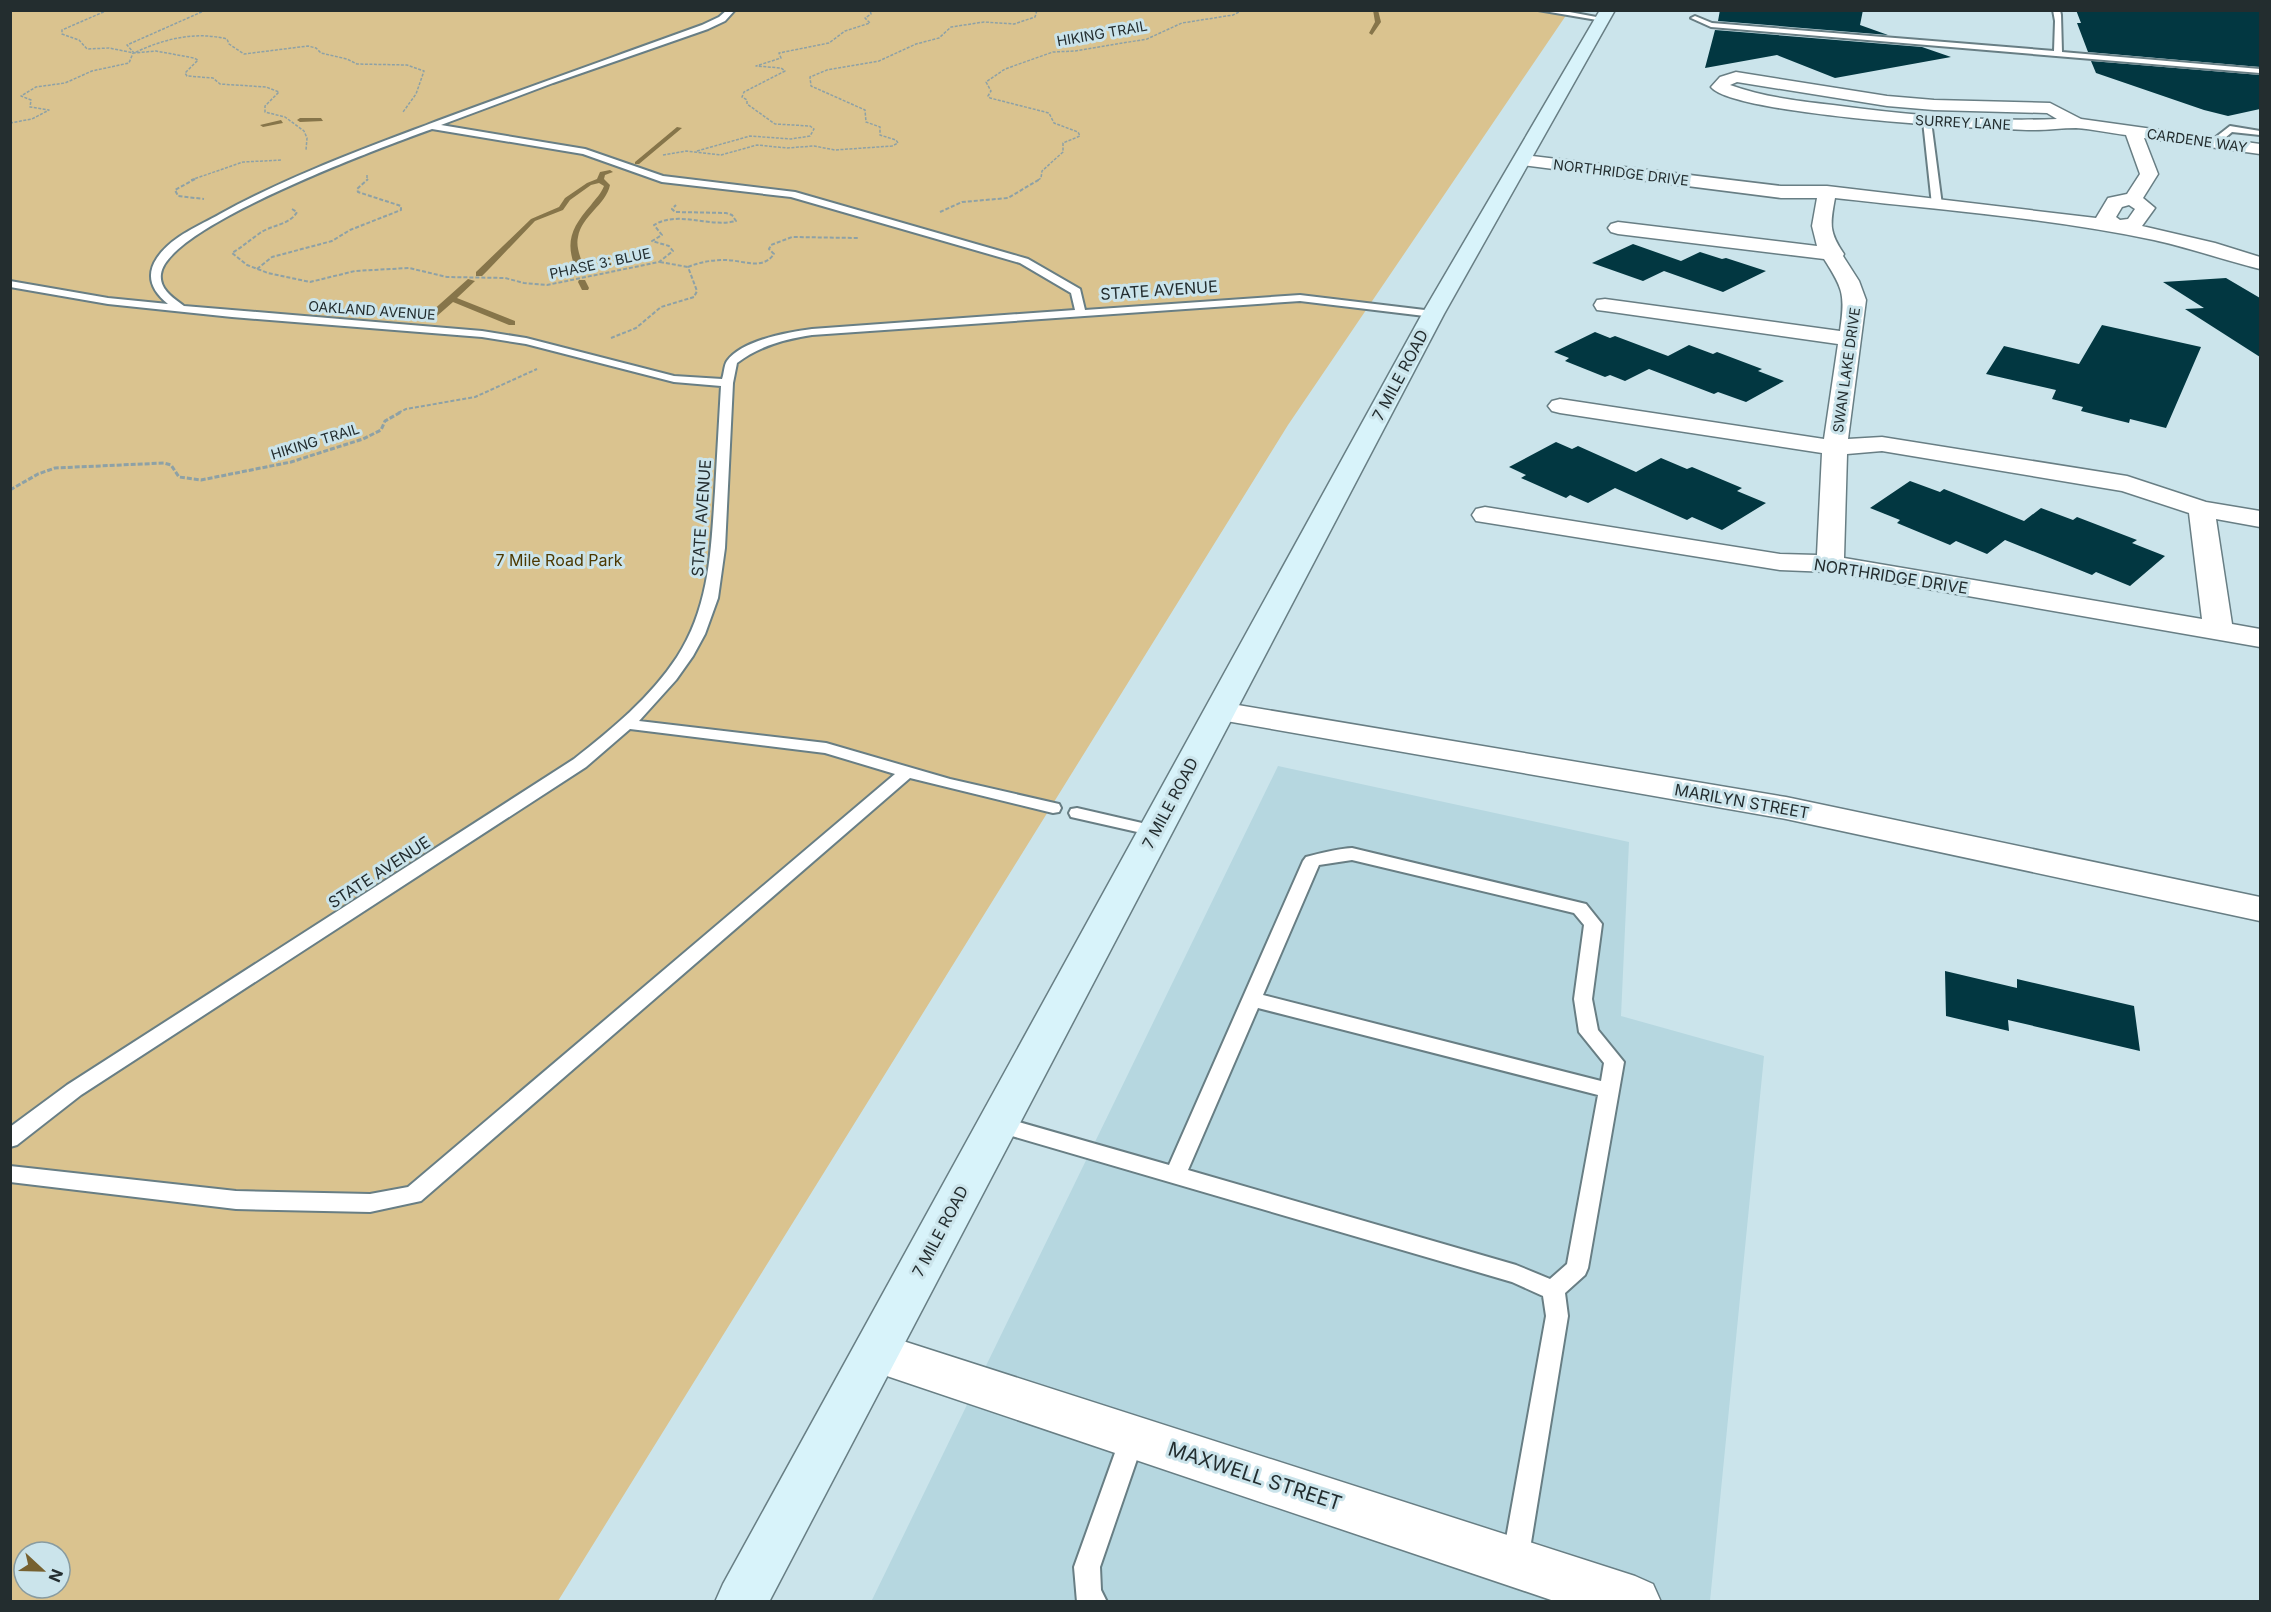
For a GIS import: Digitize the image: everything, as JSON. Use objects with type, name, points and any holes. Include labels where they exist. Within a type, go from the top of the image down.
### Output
[{"type":"street","name":"7 MILE ROAD","points":[[741,1602],[1433,314],[1606,15]]},
{"type":"street","name":"SURREY LANE","points":[[2077,123],[2050,108],[1934,105],[1887,101],[1736,77],[1726,80],[1719,87],[1741,95],[1778,103],[1927,121],[2036,125],[2077,123],[2133,130]]},
{"type":"street","name":"CARDENE WAY","points":[[2133,130],[2260,149]]},
{"type":"street","points":[[2117,226],[2134,224],[2145,208],[2133,199],[2149,174],[2133,130]]},
{"type":"street","name":"NORTHRIDGE DRIVE","points":[[1525,156],[1781,192],[1827,192],[2117,226],[2260,263]]},
{"type":"street","name":"SWAN LAKE DRIVE","points":[[1827,192],[1822,233],[1853,289],[1855,300],[1834,448],[1830,564]]},
{"type":"street","points":[[1618,228],[1834,254]]},
{"type":"street","points":[[1605,305],[1851,339]]},
{"type":"street","points":[[1560,406],[1834,448],[1882,444],[2127,484],[2201,508],[2260,519]]},
{"type":"street","points":[[2201,508],[2218,630]]},
{"type":"street","name":"NORTHRIDGE DRIVE","points":[[1485,515],[1780,562],[1830,564],[2260,638]]},
{"type":"street","name":"MARILYN STREET","points":[[1220,711],[1786,808],[2260,909]]},
{"type":"street","name":"MAXWELL STREET","points":[[875,1352],[1635,1602]]},
{"type":"lane","points":[[181,309],[162,295],[156,276],[157,266],[165,255],[185,238],[246,203],[366,151],[568,75],[705,27],[722,19],[732,10]]},
{"type":"lane","points":[[1541,10],[1606,15]]},
{"type":"lane","points":[[2056,10],[2059,18],[2055,43],[2058,54]]},
{"type":"lane","points":[[1695,18],[1711,25],[2260,72]]},
{"type":"lane","points":[[1927,121],[1937,205]]},
{"type":"lane","points":[[432,126],[585,152],[644,173],[682,182],[792,194],[890,222],[1024,261],[1076,291],[1081,314]]},
{"type":"lane","points":[[2216,142],[2230,129],[2260,133]]},
{"type":"lane","name":"OAKLAND AVENUE","points":[[10,284],[98,299],[181,309],[448,330],[526,341],[674,380],[727,383]]},
{"type":"lane","name":"STATE AVENUE","points":[[10,1139],[74,1090],[580,763],[628,724],[658,693],[681,661],[707,611],[717,565],[727,383],[732,362],[739,356],[762,343],[797,334],[1300,298],[1433,314]]},
{"type":"lane","points":[[628,724],[826,748],[947,784],[1053,808]]},
{"type":"lane","points":[[10,1173],[236,1200],[370,1203],[414,1195],[907,772]]},
{"type":"lane","points":[[1077,813],[1155,831]]},
{"type":"lane","points":[[1175,1176],[1312,861],[1352,854],[1580,908],[1593,924],[1583,999],[1589,1032],[1614,1062],[1577,1268],[1553,1290]]},
{"type":"lane","points":[[1251,999],[1608,1090]]},
{"type":"lane","points":[[998,1124],[1516,1274],[1553,1290]]},
{"type":"lane","points":[[1515,1562],[1557,1316],[1553,1290]]},
{"type":"lane","points":[[1094,1602],[1088,1596],[1087,1567],[1133,1435]]},
{"type":"path","points":[[108,10],[62,30],[62,34],[79,40],[87,49],[109,48],[134,53],[156,51],[194,58],[198,60],[197,63],[185,72],[187,76],[213,78],[225,85],[266,87],[276,90],[279,92],[265,106],[265,112],[288,119],[304,131],[307,148],[299,154]]},
{"type":"path","points":[[134,53],[127,45],[129,43],[206,10]]},
{"type":"path","points":[[644,173],[657,167],[659,157],[664,154],[704,149],[725,141],[751,136],[797,139],[810,136],[814,129],[808,125],[776,124],[747,104],[747,100],[742,97],[744,92],[769,81],[769,77],[784,71],[781,68],[756,66],[781,58],[779,53],[829,43],[845,31],[866,26],[870,23],[865,18],[871,14],[870,10]]},
{"type":"path","points":[[691,151],[721,156],[758,145],[787,148],[814,147],[844,151],[892,146],[898,143],[896,140],[880,135],[880,127],[866,122],[866,110],[812,86],[810,77],[828,68],[859,66],[900,53],[913,45],[935,40],[947,34],[951,27],[985,22],[1017,25],[1035,17],[1038,14],[1037,10]]},
{"type":"path","name":"HIKING TRAIL","points":[[10,490],[38,474],[63,467],[164,463],[171,465],[179,477],[201,480],[280,465],[363,439],[381,430],[385,421],[406,410],[454,402],[489,392],[505,382],[532,372],[543,359],[562,350],[628,332],[642,324],[661,307],[692,299],[696,295],[697,291],[688,267],[714,260],[762,264],[772,258],[774,254],[770,249],[773,243],[805,236],[856,239],[867,234],[876,226],[933,215],[950,204],[1010,197],[1041,178],[1042,171],[1063,152],[1063,143],[1080,136],[1078,132],[1054,123],[1049,113],[990,98],[988,96],[991,91],[986,82],[1002,70],[1053,52],[1075,51],[1147,39],[1182,23],[1233,15],[1243,10]]},
{"type":"path","points":[[10,123],[32,119],[49,110],[30,106],[31,100],[21,96],[28,90],[39,86],[66,83],[90,71],[124,65],[129,63],[134,53],[162,42],[212,35],[227,39],[229,44],[244,54],[308,46],[316,48],[323,54],[347,59],[357,64],[406,65],[423,69],[416,94],[400,114]]},
{"type":"path","points":[[257,268],[272,257],[332,241],[350,230],[401,210],[401,207],[358,192],[369,176],[360,169],[371,159],[366,151]]},
{"type":"path","name":"PHASE 3: BLUE","points":[[290,158],[243,162],[192,180],[175,190],[178,196],[232,199],[294,210],[298,214],[260,233],[252,242],[232,253],[247,265],[284,278],[310,282],[355,271],[409,268],[447,277],[505,278],[547,285],[659,262],[673,251],[669,246],[652,241],[662,235],[654,225],[659,221],[673,219],[715,224],[736,221],[732,215],[726,213],[688,213],[672,210],[672,207],[680,204]]},
{"type":"path","points":[[659,262],[688,267]]},
{"type":"shaded area","points":[[1278,766],[1629,842],[1621,1016],[1764,1056],[1710,1601],[871,1602]]},
{"type":"green space","name":"7 Mile Road Park","points":[[11,11],[1569,11],[1288,425],[558,1601],[11,1602]]},
{"type":"building","points":[[1720,10],[1863,10],[1860,25],[1888,35],[1718,21]]},
{"type":"building","points":[[2076,10],[2260,10],[2260,67],[2088,52],[2077,23],[2081,23]]},
{"type":"building","points":[[1715,30],[1922,47],[1951,57],[1835,78],[1777,55],[1705,68]]},
{"type":"building","points":[[2091,61],[2260,75],[2260,109],[2228,116],[2204,110],[2096,73]]},
{"type":"building","points":[[1633,244],[1681,261],[1700,252],[1766,271],[1723,292],[1664,271],[1643,281],[1592,263]]},
{"type":"building","points":[[2226,278],[2260,298],[2260,357],[2185,309],[2204,308],[2163,282]]},
{"type":"building","points":[[2102,325],[2201,347],[2166,428],[2130,419],[2129,423],[2081,411],[2083,407],[2052,399],[2056,390],[1986,374],[2004,346],[2079,364]]},
{"type":"building","points":[[1595,332],[1610,338],[1615,336],[1668,356],[1689,345],[1713,354],[1717,352],[1762,369],[1758,371],[1784,381],[1746,402],[1718,392],[1714,394],[1649,369],[1625,381],[1610,375],[1605,377],[1565,361],[1569,358],[1554,352]]},
{"type":"building","points":[[1556,442],[1572,449],[1578,446],[1636,472],[1661,458],[1687,469],[1692,467],[1742,488],[1737,491],[1766,503],[1722,530],[1692,517],[1687,520],[1615,488],[1588,503],[1570,495],[1566,498],[1521,478],[1526,475],[1509,467]]},
{"type":"building","points":[[1910,481],[1940,492],[1944,489],[2024,521],[2041,508],[2073,520],[2077,517],[2137,540],[2132,543],[2165,556],[2130,586],[2096,572],[2092,575],[2005,540],[1987,554],[1956,541],[1950,545],[1897,523],[1900,520],[1870,508]]},
{"type":"building","points":[[1945,971],[2017,988],[2017,979],[2134,1006],[2140,1051],[2008,1020],[2009,1031],[1946,1016]]},
{"type":"waterway","points":[[1372,33],[1378,22],[1375,10]]},
{"type":"waterway","points":[[300,120],[321,120]]},
{"type":"waterway","points":[[263,125],[281,122]]},
{"type":"waterway","points":[[637,163],[679,128]]},
{"type":"waterway","points":[[600,180],[602,173],[610,172]]},
{"type":"waterway","points":[[479,274],[533,220],[557,211],[567,199],[589,184],[600,180]]},
{"type":"waterway","points":[[581,272],[574,251],[574,235],[581,222],[606,191],[607,185],[600,180]]},
{"type":"waterway","points":[[434,314],[471,281]]},
{"type":"waterway","points":[[582,282],[585,288]]},
{"type":"waterway","points":[[453,299],[512,323]]}]
